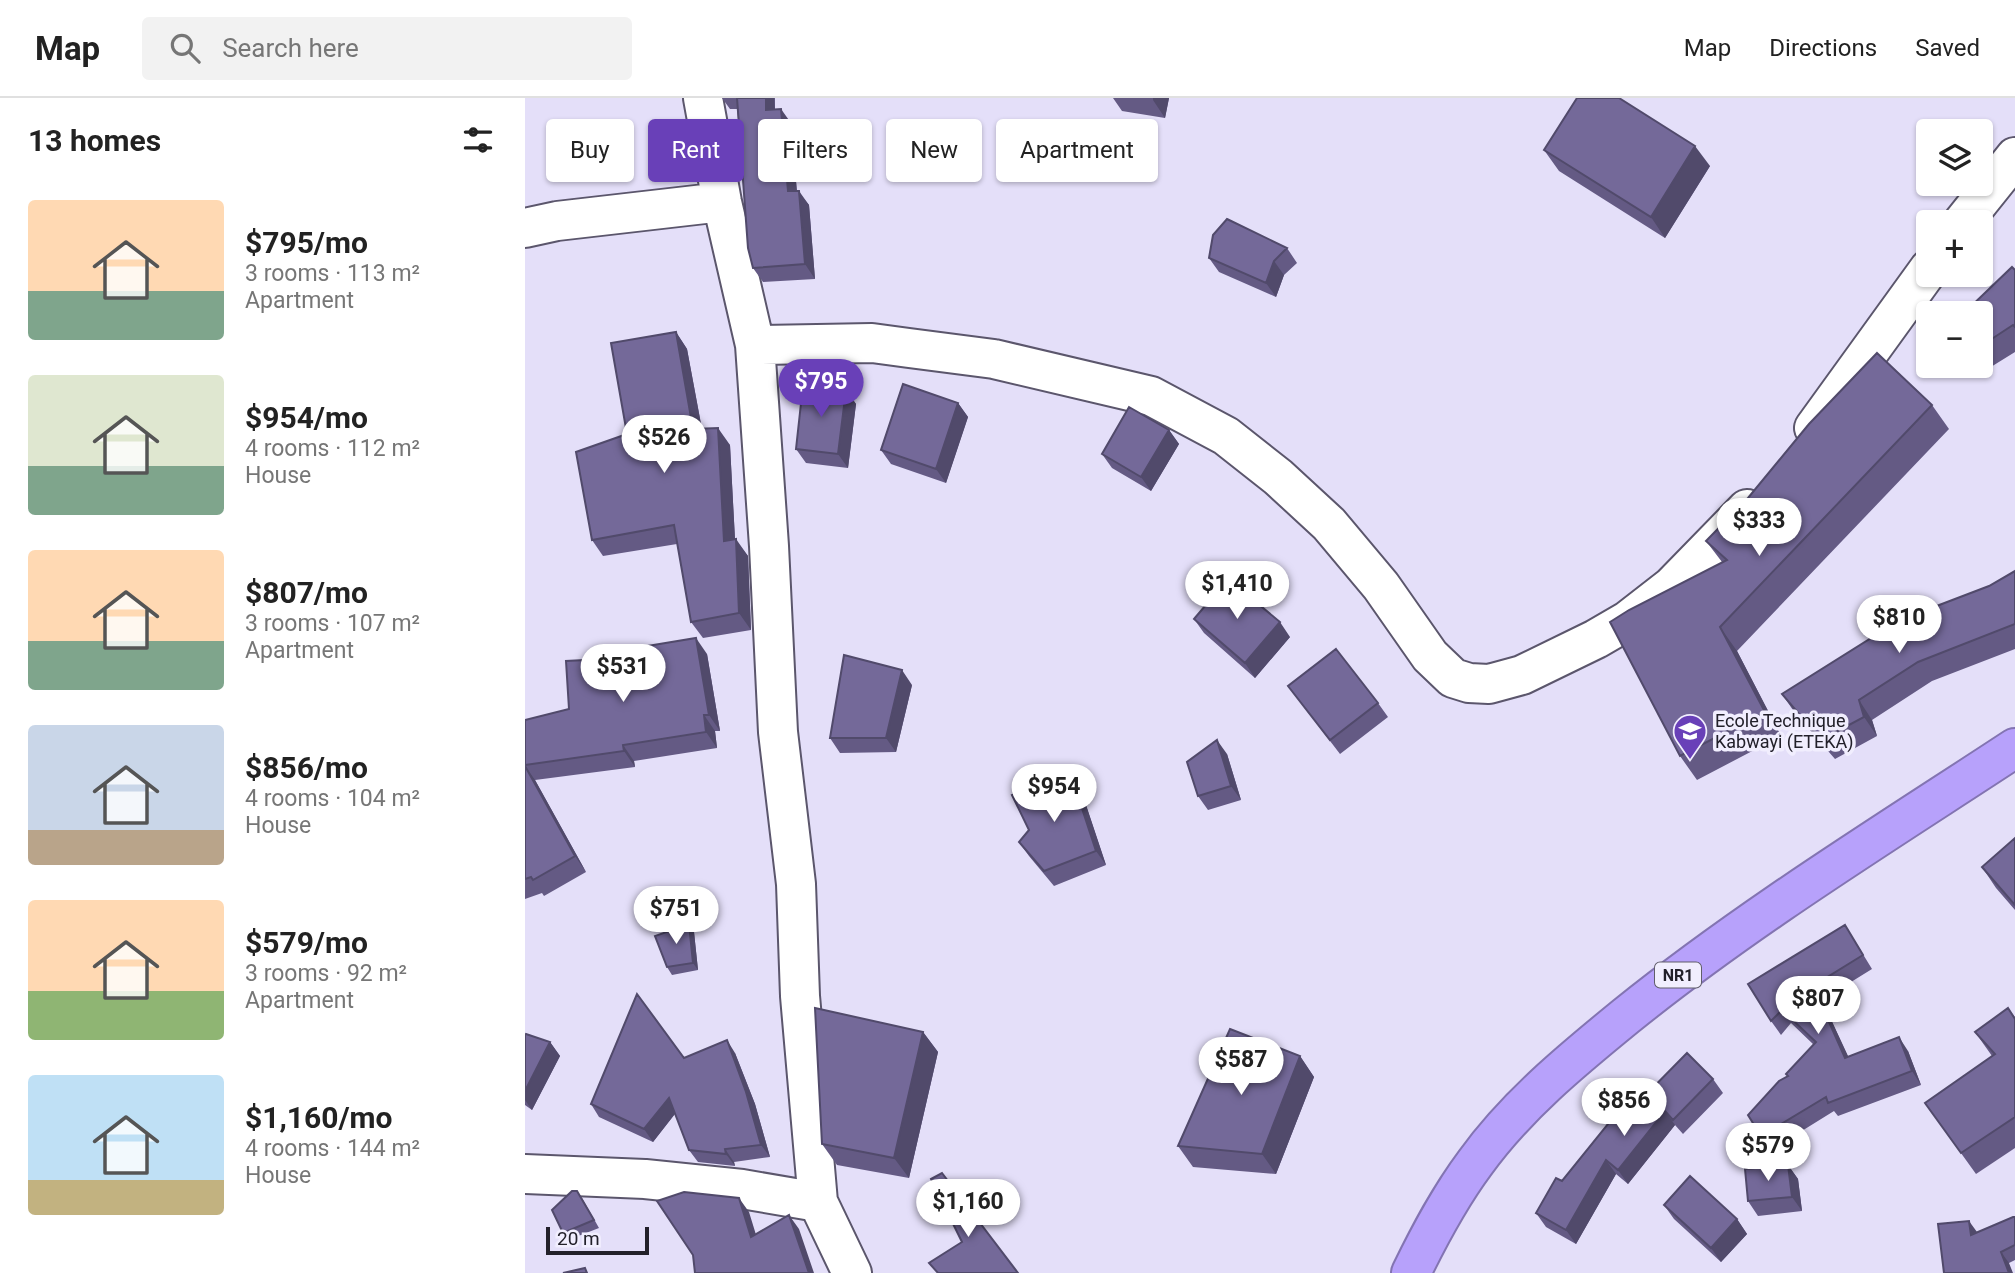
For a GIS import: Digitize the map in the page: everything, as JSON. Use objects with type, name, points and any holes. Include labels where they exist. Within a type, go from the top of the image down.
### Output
[{"type":"highway","name":"NR1","points":[[1411,1273],[1436,1221],[1475,1162],[1520,1110],[1584,1049],[1667,983],[1763,914],[2015,748]]},
{"type":"street","points":[[703,98],[722,202],[755,345],[778,732],[796,884],[800,996],[818,1202],[852,1273]]},
{"type":"street","points":[[1973,210],[2015,157]]},
{"type":"street","points":[[525,228],[569,220],[722,202]]},
{"type":"street","points":[[755,345],[872,343],[969,356],[1068,375],[1151,396],[1226,436],[1278,477],[1329,524],[1381,586],[1430,656],[1454,678],[1469,684],[1489,684],[1522,675],[1596,639],[1627,621],[1672,586],[1748,508],[1781,468],[1860,366],[1916,287]]},
{"type":"street","points":[[525,1174],[645,1179],[742,1189],[818,1202]]},
{"type":"building","points":[[737,98],[766,98],[766,110],[781,109],[782,119],[758,119],[758,182],[787,182],[788,191],[799,191],[805,264],[753,268],[748,248],[743,182],[744,119],[739,119]]},
{"type":"building","points":[[1577,98],[1619,98],[1695,146],[1651,217],[1544,150]]},
{"type":"building","points":[[1227,219],[1287,248],[1274,261],[1266,283],[1209,258],[1213,235]]},
{"type":"building","points":[[2012,267],[2015,270],[2015,327],[2013,325],[1993,338],[1993,301],[1977,301]]},
{"type":"building","points":[[676,332],[693,429],[718,428],[724,541],[736,539],[739,613],[691,622],[674,525],[592,540],[576,452],[627,434],[611,343]]},
{"type":"building","points":[[1877,353],[1932,405],[1720,627],[1765,712],[1680,756],[1610,622],[1727,560],[1706,541],[1748,498],[1809,424]]},
{"type":"building","points":[[903,384],[958,403],[936,469],[881,450]]},
{"type":"building","points":[[803,385],[846,390],[838,454],[796,449]]},
{"type":"building","points":[[1129,407],[1169,430],[1141,477],[1102,454]]},
{"type":"building","points":[[2015,571],[2015,624],[1918,662],[1859,700],[1864,717],[1821,740],[1782,694],[1900,620],[1989,586]]},
{"type":"building","points":[[1228,579],[1280,622],[1245,663],[1194,619]]},
{"type":"building","points":[[696,638],[709,715],[704,715],[706,732],[623,745],[624,751],[525,765],[525,720],[569,709],[566,661],[625,658],[623,650]]},
{"type":"building","points":[[1336,649],[1378,703],[1330,740],[1288,686]]},
{"type":"building","points":[[844,655],[902,670],[886,738],[830,738]]},
{"type":"building","points":[[1217,740],[1231,786],[1198,796],[1187,762]]},
{"type":"building","points":[[525,766],[575,856],[533,880],[531,877],[525,879]]},
{"type":"building","points":[[1071,775],[1096,851],[1044,871],[1019,842],[1029,830],[1012,795]]},
{"type":"building","points":[[2015,838],[2015,905],[1982,867]]},
{"type":"building","points":[[689,924],[693,963],[667,967],[655,936]]},
{"type":"building","points":[[1845,925],[1863,955],[1813,986],[1845,1058],[1899,1037],[1912,1071],[1828,1103],[1826,1097],[1761,1136],[1748,1115],[1779,1081],[1788,1076],[1786,1074],[1816,1042],[1782,1010],[1771,1021],[1748,984]]},
{"type":"building","points":[[637,994],[684,1058],[727,1040],[761,1145],[725,1149],[726,1154],[689,1150],[669,1098],[644,1129],[591,1104]]},
{"type":"building","points":[[815,1008],[923,1032],[894,1158],[822,1144]]},
{"type":"building","points":[[2008,1008],[2015,1019],[2015,1117],[1961,1153],[1925,1103],[1995,1054],[1975,1032]]},
{"type":"building","points":[[1230,1029],[1300,1056],[1262,1154],[1178,1146]]},
{"type":"building","points":[[525,1035],[550,1042],[525,1091]]},
{"type":"building","points":[[1687,1053],[1713,1079],[1673,1120],[1665,1111],[1618,1170],[1606,1160],[1566,1230],[1536,1213],[1556,1178],[1562,1181],[1620,1109],[1627,1114]]},
{"type":"building","points":[[1788,1165],[1792,1197],[1748,1201],[1745,1169]]},
{"type":"building","points":[[942,1173],[1018,1273],[938,1273],[929,1263],[962,1242],[931,1179]]},
{"type":"building","points":[[1690,1176],[1737,1219],[1711,1248],[1664,1205]]},
{"type":"building","points":[[572,1191],[577,1191],[594,1220],[563,1233],[552,1210]]},
{"type":"building","points":[[684,1192],[739,1198],[751,1237],[789,1215],[809,1273],[695,1273],[693,1255],[657,1201]]},
{"type":"building","points":[[2013,1217],[2015,1245],[2001,1252],[2009,1273],[1944,1273],[1938,1224],[1969,1221],[1971,1235]]},
{"type":"building","points":[[585,1268],[587,1273],[563,1273]]},
{"type":"place","name":"Ecole Technique Kabwayi (ETEKA)","points":[[1690,761]]}]
